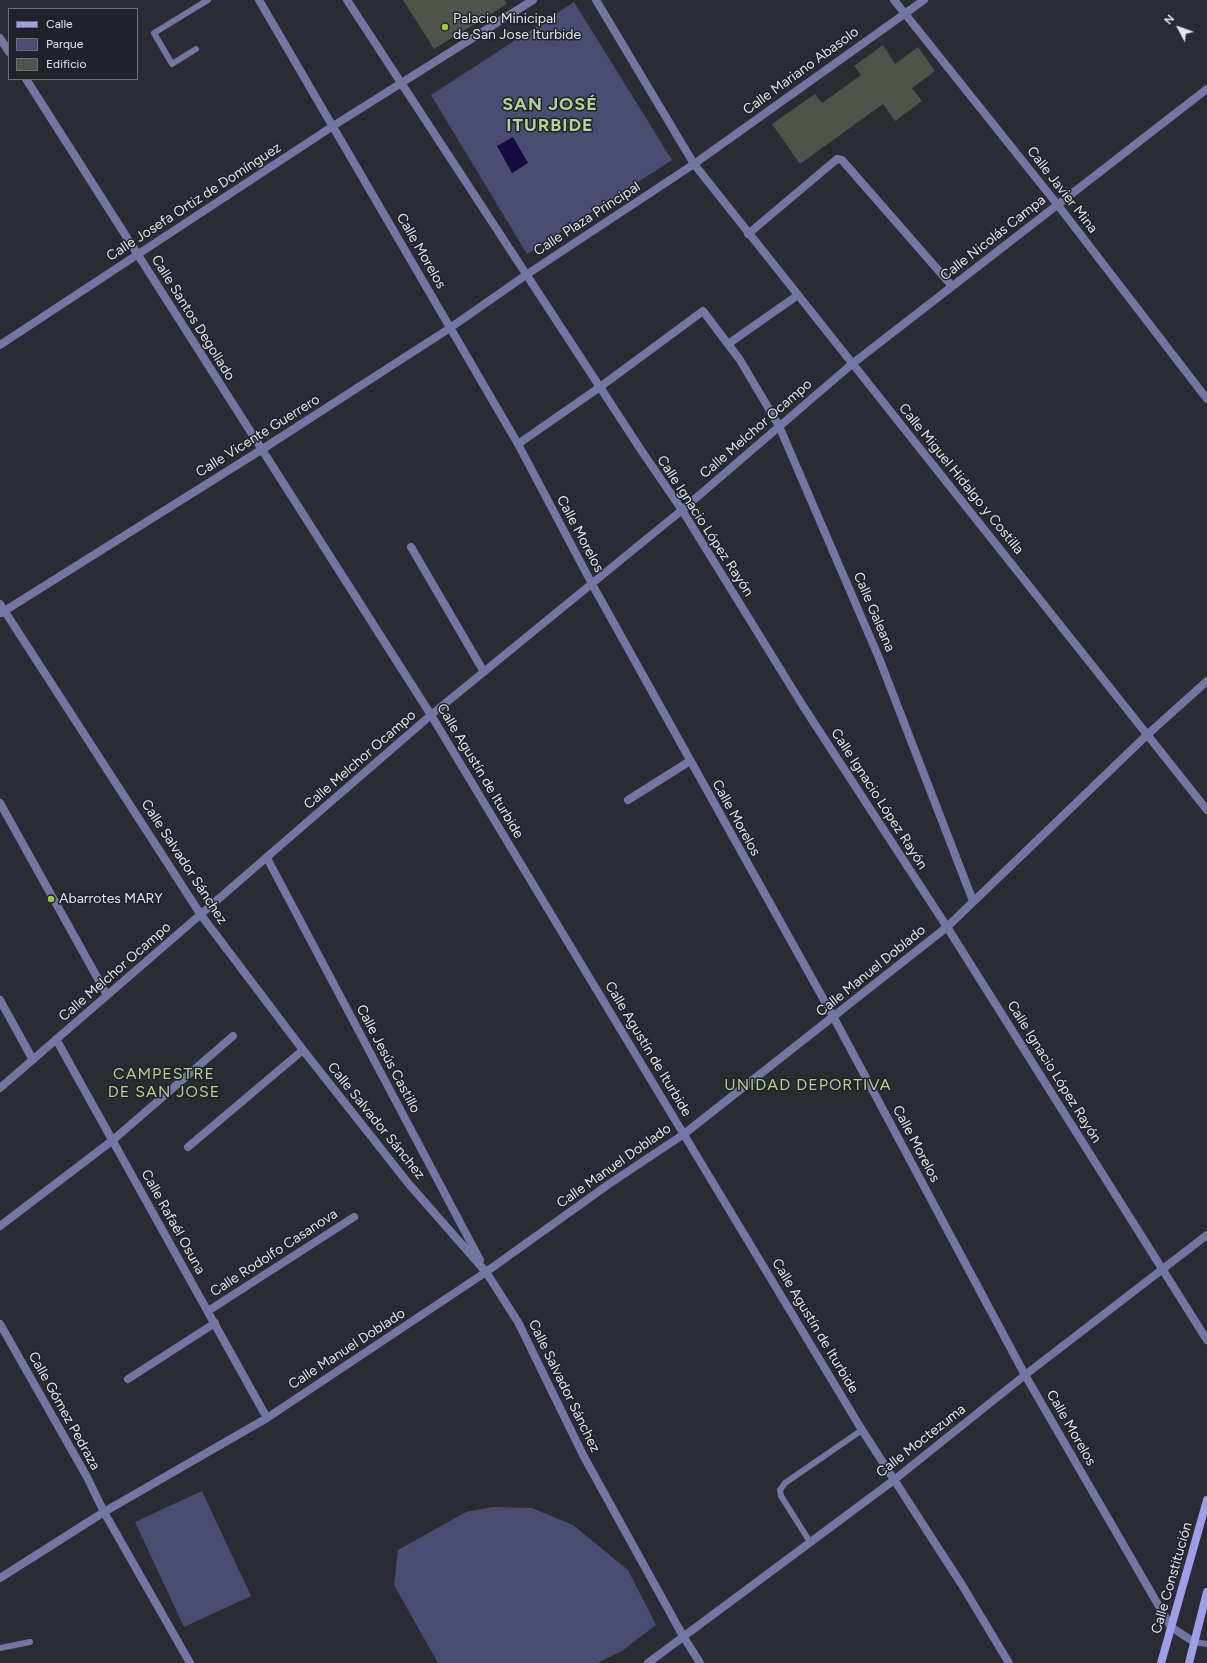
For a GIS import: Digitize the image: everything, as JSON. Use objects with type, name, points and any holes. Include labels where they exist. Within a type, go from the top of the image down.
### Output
[{"type":"main road","name":"Calle Constitución","points":[[1162,1663],[1207,1500]]},
{"type":"main road","points":[[1189,1663],[1207,1592]]},
{"type":"street","name":"Calle Morelos","points":[[259,0],[518,444],[592,584],[834,1018],[1025,1375],[1171,1628],[1194,1642]]},
{"type":"street","name":"Calle Plaza Principal","points":[[347,0],[402,82],[526,275],[694,164]]},
{"type":"street","name":"Calle Josefa Ortiz de Domínguez","points":[[0,345],[333,126],[533,0]]},
{"type":"street","points":[[596,0],[694,164]]},
{"type":"street","name":"Calle Javier Mina","points":[[894,0],[1057,204],[1207,399]]},
{"type":"street","name":"Calle Mariano Abasolo","points":[[694,164],[924,0]]},
{"type":"street","points":[[0,38],[8,50]]},
{"type":"street","name":"Calle Santos Degollado","points":[[27,80],[261,450]]},
{"type":"street","name":"Calle Nicolás Campa","points":[[852,364],[1207,89]]},
{"type":"street","points":[[748,234],[837,159],[842,160],[952,286]]},
{"type":"street","name":"Calle Miguel Hidalgo y Costilla","points":[[694,164],[748,234],[1148,734],[1207,810]]},
{"type":"street","name":"Calle Vicente Guerrero","points":[[2,609],[261,450],[450,328],[526,275]]},
{"type":"street","name":"Calle Ignacio López Rayón","points":[[526,275],[682,510],[803,706],[947,928],[1207,1340]]},
{"type":"street","points":[[728,344],[798,295]]},
{"type":"street","name":"Calle Galeana","points":[[600,388],[702,311],[740,360],[779,426],[879,658],[973,901]]},
{"type":"street","name":"Calle Melchor Ocampo","points":[[0,1088],[431,715],[682,510],[852,364]]},
{"type":"street","points":[[518,444],[600,388]]},
{"type":"street","name":"Calle Agustín de Iturbide","points":[[261,450],[431,715],[862,1430],[962,1585],[1009,1663]]},
{"type":"street","points":[[411,548],[484,672]]},
{"type":"street","name":"Calle Salvador Sánchez","points":[[2,609],[201,915],[302,1050],[408,1183],[486,1272],[518,1322],[582,1456],[683,1636],[700,1663]]},
{"type":"street","name":"Calle Manuel Doblado","points":[[104,1512],[267,1418],[486,1272],[609,1184],[684,1134],[947,928],[973,901],[1148,734],[1207,681]]},
{"type":"street","points":[[628,800],[690,761]]},
{"type":"street","points":[[0,803],[107,995]]},
{"type":"street","name":"Calle Jesús Castillo","points":[[267,858],[486,1272]]},
{"type":"street","points":[[0,1000],[33,1060]]},
{"type":"street","points":[[0,1226],[113,1140],[233,1036]]},
{"type":"street","name":"Calle Rafaél Osuna","points":[[56,1039],[267,1418]]},
{"type":"street","points":[[188,1147],[302,1050]]},
{"type":"street","name":"Calle Rodolfo Casanova","points":[[208,1311],[354,1217]]},
{"type":"street","name":"Calle Moctezuma","points":[[648,1663],[894,1480],[1025,1375],[1162,1268],[1207,1235]]},
{"type":"street","points":[[128,1379],[215,1323]]},
{"type":"street","name":"Calle Gómez Pedraza","points":[[0,1324],[190,1663]]},
{"type":"street","points":[[0,1578],[104,1512]]},
{"type":"lane","points":[[196,49],[172,64],[154,33],[208,0]]},
{"type":"lane","points":[[810,1542],[781,1496],[780,1490],[785,1483],[862,1430]]},
{"type":"lane","points":[[0,1648],[30,1642]]},
{"type":"lane","points":[[1194,1642],[1207,1644]]},
{"type":"green space","points":[[574,2],[672,160],[527,254],[431,95]]},
{"type":"green space","points":[[202,1491],[251,1596],[184,1627],[135,1522]]},
{"type":"green space","points":[[493,1507],[532,1508],[573,1525],[628,1570],[656,1625],[622,1651],[597,1663],[438,1663],[394,1585],[398,1550],[466,1512]]},
{"type":"shaded area","points":[[513,137],[528,163],[512,173],[497,146]]},
{"type":"building","name":"Palacio Minicipal de San Jose Iturbide","points":[[403,0],[504,0],[507,4],[434,49]]},
{"type":"building","points":[[883,45],[895,64],[918,47],[935,71],[912,88],[922,101],[895,121],[883,104],[800,164],[772,124],[815,94],[822,103],[861,75],[854,66]]},
{"type":"building","points":[[550,118],[556,118],[561,123],[559,132],[556,134],[550,134],[545,129],[545,123]]},
{"type":"place","name":"Palacio Minicipal de San Jose Iturbide","points":[[445,27]]},
{"type":"place","name":"Abarrotes MARY","points":[[51,899]]},
{"type":"district","name":"SAN JOSÉ ITURBIDE","points":[[550,115]]},
{"type":"district","name":"CAMPESTRE DE SAN JOSE","points":[[164,1083]]},
{"type":"district","name":"UNIDAD DEPORTIVA","points":[[808,1085]]}]
